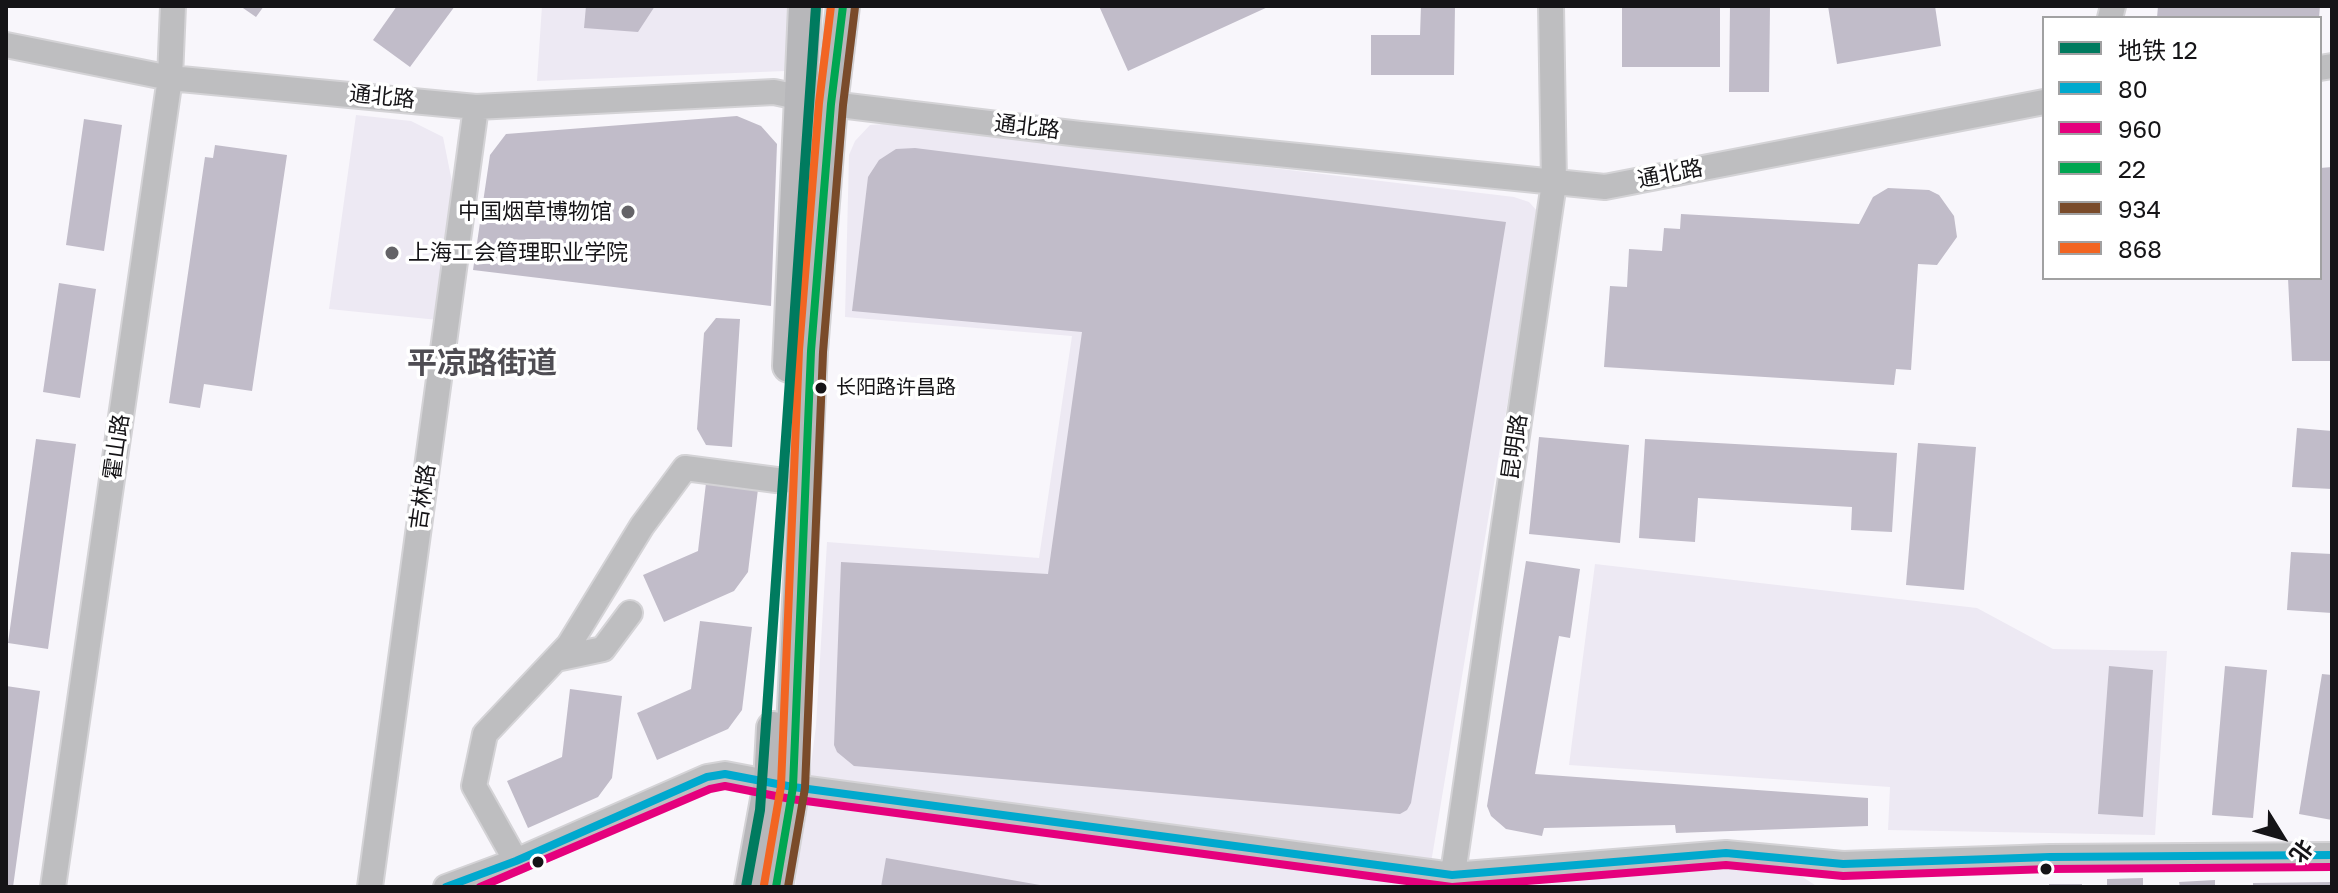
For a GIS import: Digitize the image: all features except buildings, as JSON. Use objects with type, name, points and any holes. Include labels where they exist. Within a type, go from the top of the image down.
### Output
[{"type":"main road","points":[[751,887],[782,785],[793,728],[809,375],[816,101],[805,6]]},
{"type":"main road","points":[[776,887],[782,785],[784,481],[816,101],[843,6]]},
{"type":"street","name":"霍山路","points":[[53,887],[170,78],[173,6]]},
{"type":"street","name":"昆明路","points":[[1452,881],[1554,183],[1551,6]]},
{"type":"street","name":"通北路","points":[[6,45],[170,78],[476,107],[774,92],[816,101],[1605,187],[2042,102]]},
{"type":"street","name":"吉林路","points":[[370,887],[476,107]]},
{"type":"street","points":[[516,861],[474,786],[485,734],[569,645],[642,526],[685,468],[784,481]]},
{"type":"street","points":[[556,659],[603,649],[630,613]]},
{"type":"street","points":[[446,887],[516,861],[707,777],[725,774],[782,785],[1452,881],[1726,853],[1843,876],[2050,857],[2332,855]]},
{"type":"shaded area","points":[[542,6],[789,6],[785,71],[537,81]]},
{"type":"shaded area","name":"上海工会管理职业学院","points":[[356,115],[411,121],[443,137],[455,197],[438,320],[329,309]]},
{"type":"shaded area","points":[[898,123],[1514,197],[1529,202],[1539,213],[1427,887],[795,887],[816,726],[827,542],[1039,558],[1072,336],[845,317],[849,155],[855,141],[870,125]]},
{"type":"shaded area","points":[[1595,564],[1977,608],[2053,649],[2167,651],[2155,835],[1888,830],[1890,787],[1569,765]]},
{"type":"shaded area","points":[[1678,862],[1748,863],[1798,874],[1818,887],[1521,887]]},
{"type":"metro line","name":"12","points":[[746,887],[760,810],[816,6]]},
{"type":"transit line","name":"868","points":[[764,885],[781,786],[799,350],[819,103],[831,6]]},
{"type":"transit line","name":"22","points":[[776,887],[793,787],[811,351],[831,104],[843,6]]},
{"type":"transit line","name":"934","points":[[788,887],[805,788],[823,352],[843,105],[855,7]]},
{"type":"transit line","name":"80","points":[[446,887],[516,861],[707,777],[725,774],[793,787],[1452,875],[1726,853],[1843,864],[2050,857],[2332,855]]},
{"type":"transit line","name":"960","points":[[480,887],[710,789],[725,786],[791,799],[1452,887],[1726,865],[1843,876],[2050,869],[2332,867]]},
{"type":"place","name":"中国烟草博物馆","points":[[628,212]]},
{"type":"place","name":"上海工会管理职业学院","points":[[392,253]]},
{"type":"place","name":"长阳路许昌路","points":[[821,388]]},
{"type":"district","name":"平凉路街道","points":[[482,363]]}]
